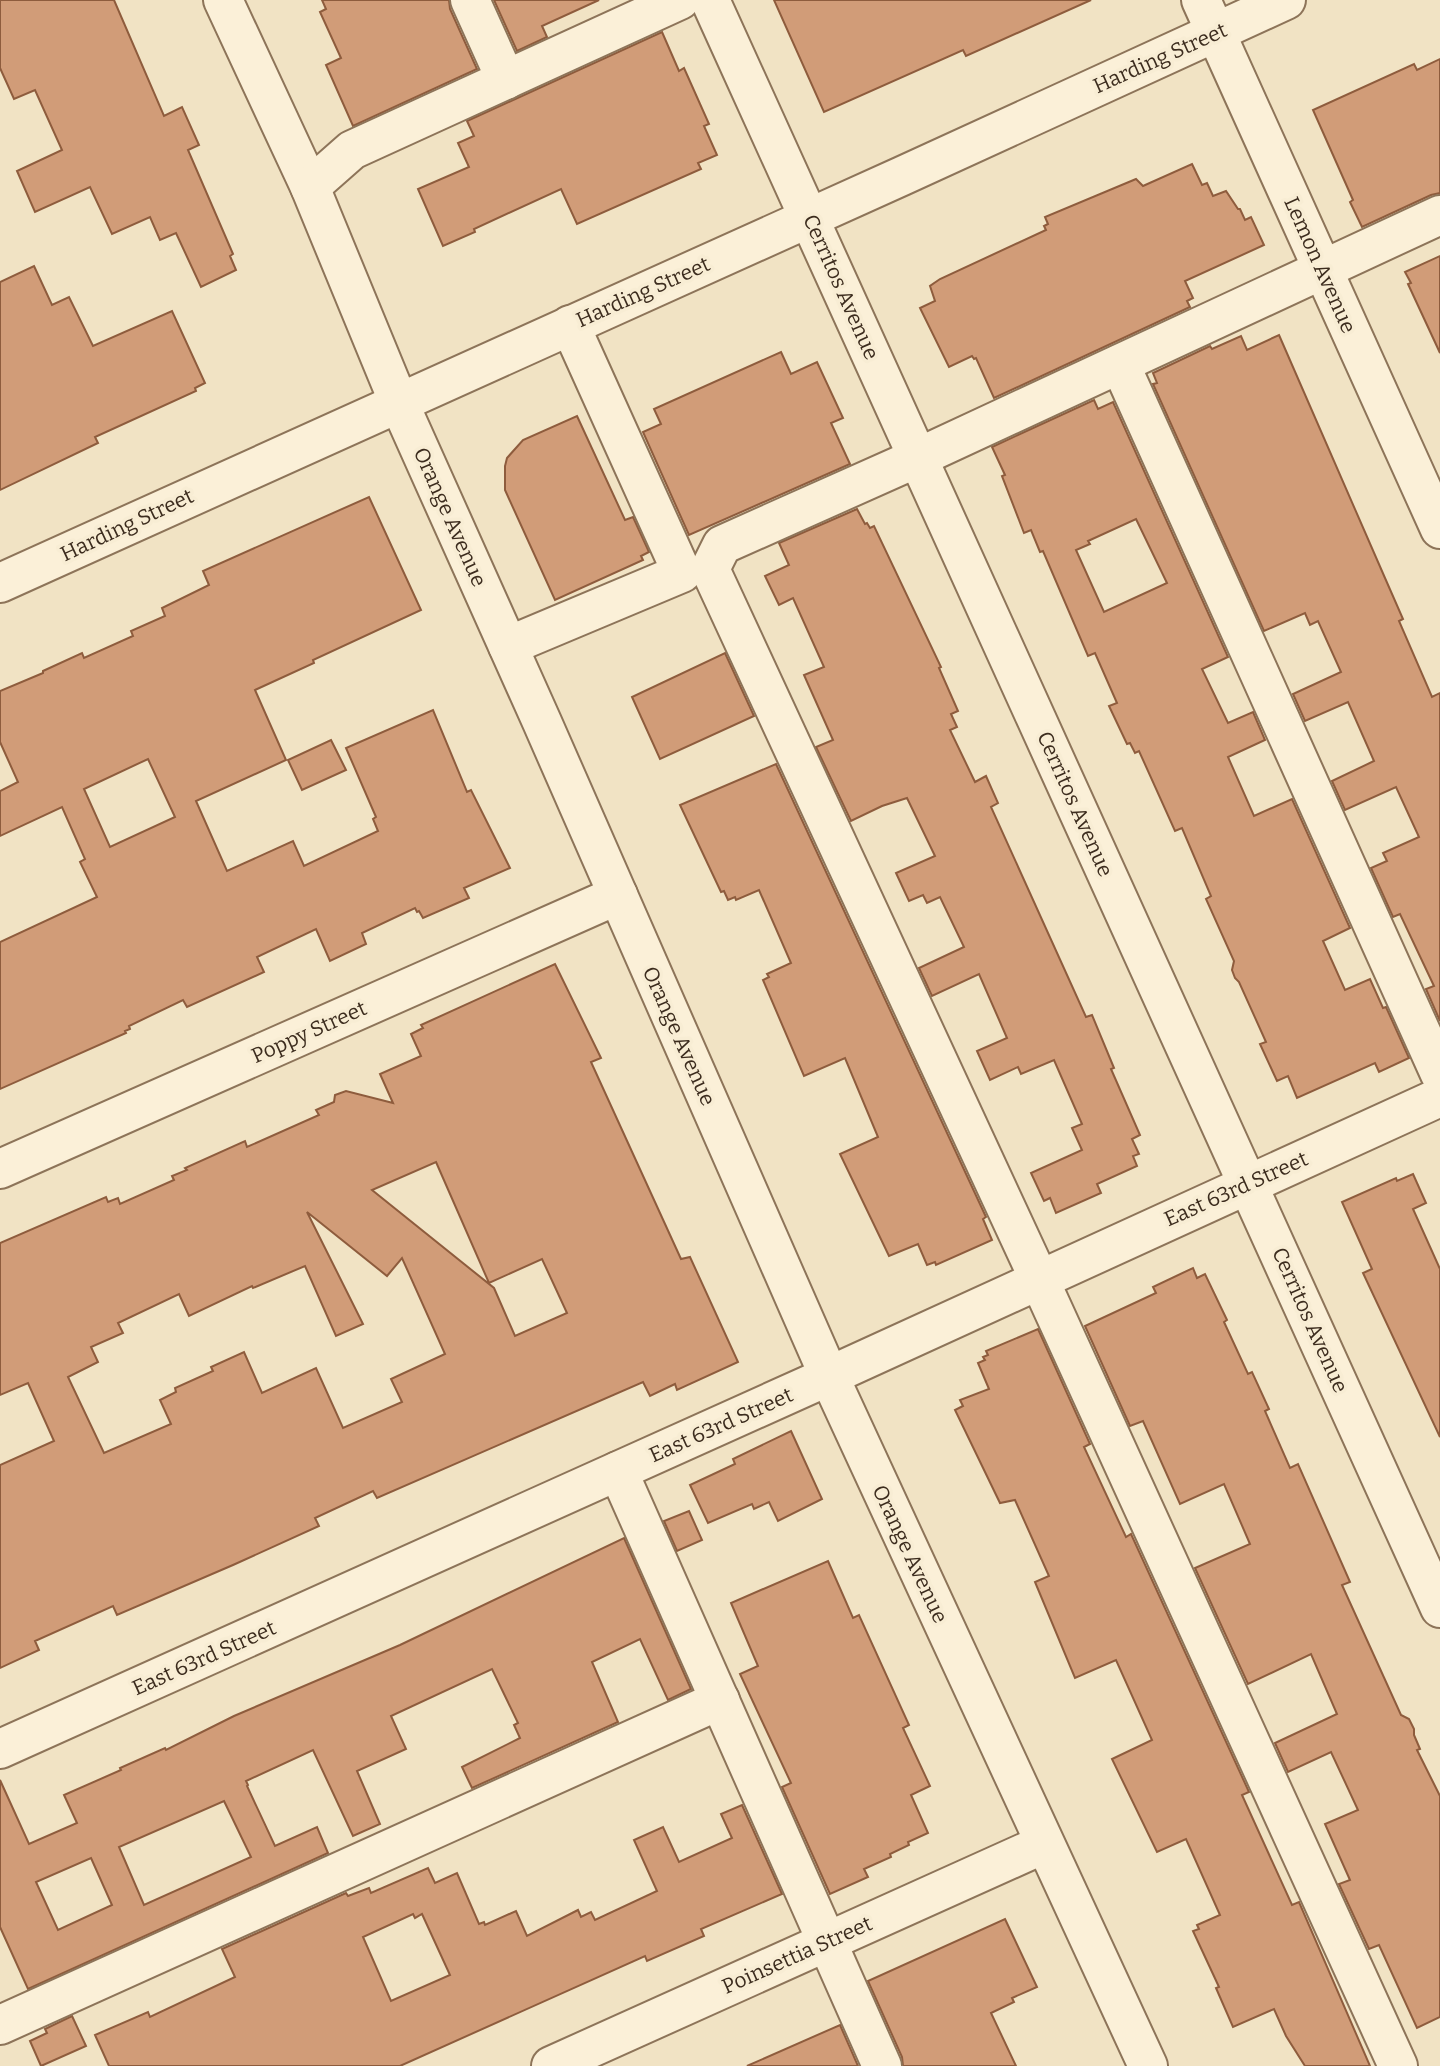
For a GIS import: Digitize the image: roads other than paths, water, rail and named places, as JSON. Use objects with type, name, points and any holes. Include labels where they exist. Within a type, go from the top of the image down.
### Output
[{"type":"street","name":"Orange Avenue","points":[[223,0],[310,187],[399,403],[829,1376],[1148,2066]]},
{"type":"street","points":[[470,0],[506,80]]},
{"type":"street","points":[[310,187],[352,150],[680,0]]},
{"type":"street","name":"Cerritos Avenue","points":[[710,0],[1440,1608]]},
{"type":"street","name":"Harding Street","points":[[0,583],[810,218],[1208,16],[1286,0]]},
{"type":"street","name":"Lemon Avenue","points":[[1208,16],[1440,529]]},
{"type":"street","points":[[1398,2066],[1039,1279],[710,569],[722,545],[917,458],[1440,215]]},
{"type":"street","points":[[508,646],[682,573],[570,325]]},
{"type":"street","points":[[1120,364],[1440,1074]]},
{"type":"street","name":"Poppy Street","points":[[0,1169],[618,895]]},
{"type":"street","name":"East 63rd Street","points":[[0,1749],[618,1472],[1440,1097]]},
{"type":"street","points":[[618,1472],[883,2066]]},
{"type":"street","points":[[0,2025],[720,1700]]},
{"type":"street","name":"Poinsettia Street","points":[[551,2066],[1044,1844]]}]
